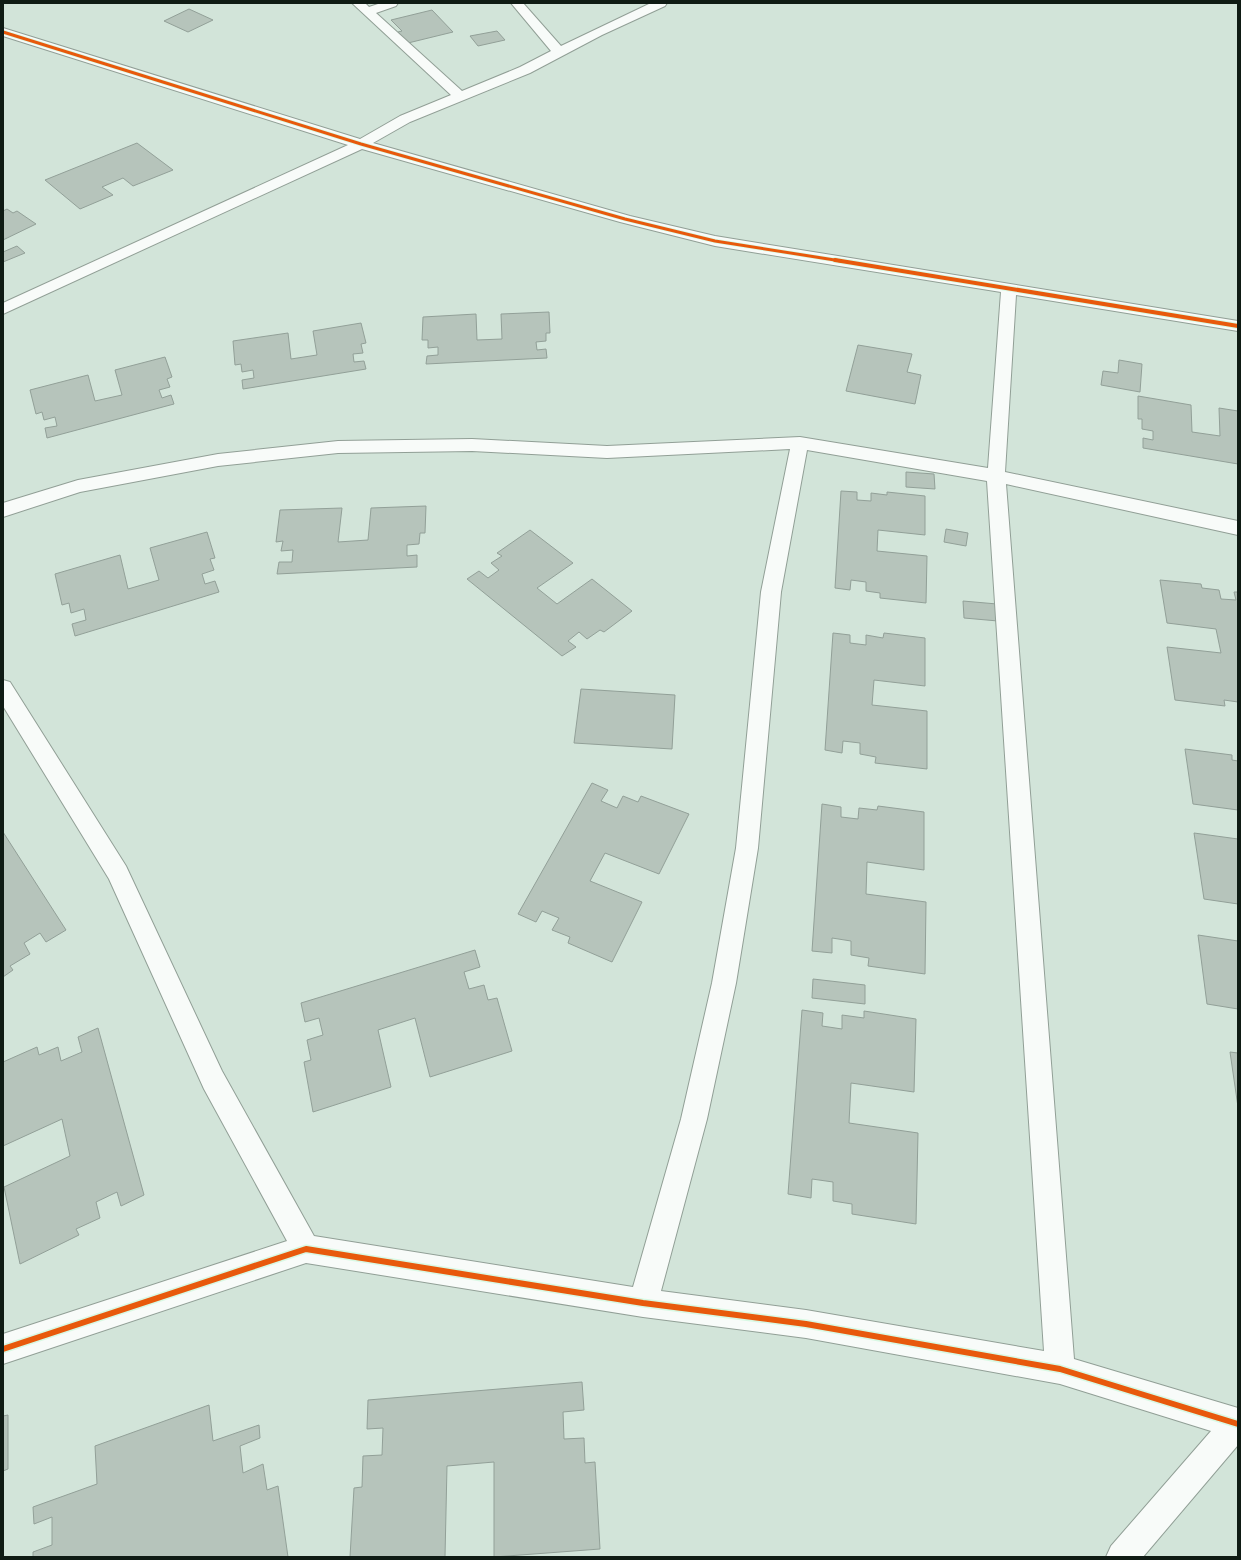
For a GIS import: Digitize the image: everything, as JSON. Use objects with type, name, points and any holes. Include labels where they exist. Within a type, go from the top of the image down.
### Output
[{"type":"street","points":[[358,3],[461,97]]},
{"type":"street","points":[[368,12],[392,3]]},
{"type":"street","points":[[517,3],[559,52]]},
{"type":"street","points":[[3,309],[361,144],[405,119],[525,70],[598,32],[662,3]]},
{"type":"street","points":[[3,32],[361,144],[625,219],[715,241],[1238,326]]},
{"type":"street","points":[[1009,288],[996,476],[1060,1369]]},
{"type":"street","points":[[643,1303],[694,1119],[724,983],[747,848],[771,592],[800,443]]},
{"type":"street","points":[[3,510],[78,486],[218,460],[338,447],[472,445],[607,452],[800,443],[996,476],[1238,528]]},
{"type":"street","points":[[3,688],[118,873],[213,1080],[306,1249]]},
{"type":"street","points":[[3,1349],[306,1249],[643,1303],[806,1324],[1060,1369],[1237,1424],[1122,1557]]},
{"type":"building","points":[[189,9],[213,20],[188,32],[164,21]]},
{"type":"building","points":[[432,10],[453,32],[408,43],[398,32],[402,31],[391,20]]},
{"type":"building","points":[[497,31],[505,40],[478,46],[470,36]]},
{"type":"building","points":[[137,143],[173,170],[133,186],[123,178],[102,187],[113,195],[80,209],[45,180]]},
{"type":"building","points":[[7,209],[13,213],[17,211],[36,224],[3,240],[3,211]]},
{"type":"building","points":[[17,246],[25,253],[3,262],[3,252]]},
{"type":"building","points":[[549,312],[550,333],[546,333],[546,341],[536,342],[537,350],[546,349],[547,358],[426,364],[427,356],[438,355],[438,347],[428,348],[428,340],[422,340],[423,317],[476,314],[477,340],[502,339],[501,314]]},
{"type":"building","points":[[361,323],[366,343],[361,344],[363,353],[353,354],[354,362],[364,361],[366,369],[243,389],[242,380],[254,378],[253,370],[242,372],[241,364],[235,365],[233,341],[288,333],[291,359],[317,355],[313,331]]},
{"type":"building","points":[[858,345],[912,354],[907,372],[921,375],[915,404],[846,391]]},
{"type":"building","points":[[165,357],[172,377],[167,379],[170,387],[159,390],[162,398],[171,395],[174,404],[47,438],[45,428],[57,426],[55,417],[44,420],[42,412],[36,414],[30,390],[88,375],[95,401],[122,395],[115,370]]},
{"type":"building","points":[[1119,360],[1142,364],[1140,392],[1101,385],[1103,371],[1118,373]]},
{"type":"building","points":[[1138,396],[1191,405],[1192,432],[1220,436],[1219,408],[1238,411],[1238,464],[1143,448],[1143,438],[1153,440],[1153,431],[1142,429],[1142,419],[1138,419]]},
{"type":"building","points":[[906,472],[934,474],[935,489],[906,487]]},
{"type":"building","points":[[841,491],[857,492],[857,500],[871,501],[871,493],[887,495],[887,492],[925,496],[925,535],[878,530],[877,551],[927,556],[926,603],[880,598],[880,593],[866,591],[866,582],[851,580],[850,590],[835,588]]},
{"type":"building","points":[[426,506],[425,533],[420,533],[419,544],[407,545],[407,556],[417,555],[417,567],[277,574],[279,562],[292,562],[293,550],[281,551],[283,541],[276,542],[280,510],[342,508],[338,542],[368,540],[371,508]]},
{"type":"building","points":[[946,529],[968,533],[966,546],[944,542]]},
{"type":"building","points":[[530,530],[573,563],[537,588],[557,604],[592,579],[632,611],[604,632],[600,630],[587,639],[579,632],[568,641],[576,647],[562,656],[467,579],[479,571],[488,578],[499,570],[491,563],[502,556],[497,553]]},
{"type":"building","points":[[207,532],[215,558],[210,559],[214,570],[202,574],[205,584],[215,581],[219,592],[75,636],[72,624],[86,620],[84,609],[71,613],[69,603],[62,605],[55,574],[120,555],[128,589],[159,580],[150,548]]},
{"type":"building","points":[[1160,580],[1201,584],[1202,588],[1219,590],[1221,599],[1236,600],[1234,592],[1238,592],[1238,702],[1224,700],[1225,706],[1175,700],[1167,647],[1221,653],[1216,629],[1167,623]]},
{"type":"building","points":[[963,601],[997,604],[998,621],[964,618]]},
{"type":"building","points":[[833,633],[850,635],[850,643],[866,645],[866,635],[883,638],[884,633],[925,638],[925,686],[874,680],[872,705],[927,711],[927,769],[875,763],[876,757],[860,754],[860,743],[843,741],[842,753],[825,750]]},
{"type":"building","points":[[581,689],[675,695],[672,749],[574,743]]},
{"type":"building","points":[[1185,749],[1232,755],[1232,760],[1238,761],[1238,810],[1193,804]]},
{"type":"building","points":[[592,783],[608,790],[601,801],[617,808],[623,796],[638,802],[641,796],[689,814],[659,874],[605,853],[590,881],[642,902],[612,962],[568,943],[570,937],[552,930],[559,918],[542,911],[536,922],[518,914]]},
{"type":"building","points":[[822,804],[841,807],[841,817],[858,819],[859,808],[877,810],[878,806],[924,812],[924,870],[867,862],[866,894],[926,902],[925,974],[868,966],[869,958],[851,955],[851,941],[832,938],[832,953],[812,951]]},
{"type":"building","points":[[3,832],[66,930],[46,942],[40,933],[24,943],[30,954],[10,966],[13,970],[3,977]]},
{"type":"building","points":[[1194,833],[1238,839],[1238,904],[1204,899]]},
{"type":"building","points":[[1198,935],[1238,941],[1238,1009],[1207,1004]]},
{"type":"building","points":[[475,950],[480,967],[464,972],[469,989],[484,985],[488,1000],[497,998],[512,1051],[430,1077],[415,1018],[378,1030],[391,1087],[313,1112],[304,1062],[311,1060],[307,1040],[323,1035],[319,1018],[305,1022],[301,1003]]},
{"type":"building","points":[[813,979],[865,985],[865,1004],[812,998]]},
{"type":"building","points":[[802,1010],[823,1013],[822,1026],[842,1029],[842,1015],[864,1018],[864,1011],[916,1019],[914,1092],[851,1083],[849,1123],[918,1133],[916,1224],[852,1214],[852,1204],[833,1201],[833,1182],[812,1179],[811,1198],[788,1194]]},
{"type":"building","points":[[98,1028],[144,1195],[121,1206],[117,1192],[96,1202],[100,1218],[76,1229],[79,1235],[20,1264],[4,1187],[70,1156],[62,1119],[3,1146],[3,1062],[37,1047],[39,1055],[58,1047],[61,1061],[82,1052],[78,1037]]},
{"type":"building","points":[[1230,1052],[1238,1053],[1238,1107]]},
{"type":"building","points":[[582,1382],[584,1410],[563,1412],[564,1439],[584,1438],[585,1463],[595,1462],[600,1549],[494,1557],[494,1462],[447,1466],[445,1557],[350,1557],[354,1488],[362,1487],[363,1456],[382,1455],[383,1428],[367,1429],[368,1400]]},
{"type":"building","points":[[209,1405],[213,1441],[259,1425],[260,1438],[240,1446],[243,1473],[263,1464],[267,1490],[278,1486],[288,1557],[33,1557],[33,1552],[52,1545],[52,1517],[34,1524],[33,1507],[97,1484],[95,1446]]},
{"type":"building","points":[[8,1415],[8,1469],[3,1471],[3,1416]]},
{"type":"cycle path","points":[[3,32],[361,144],[625,219],[715,241],[1238,326]]},
{"type":"cycle path","points":[[3,1349],[306,1249],[643,1303],[806,1324],[1060,1369],[1238,1424]]}]
